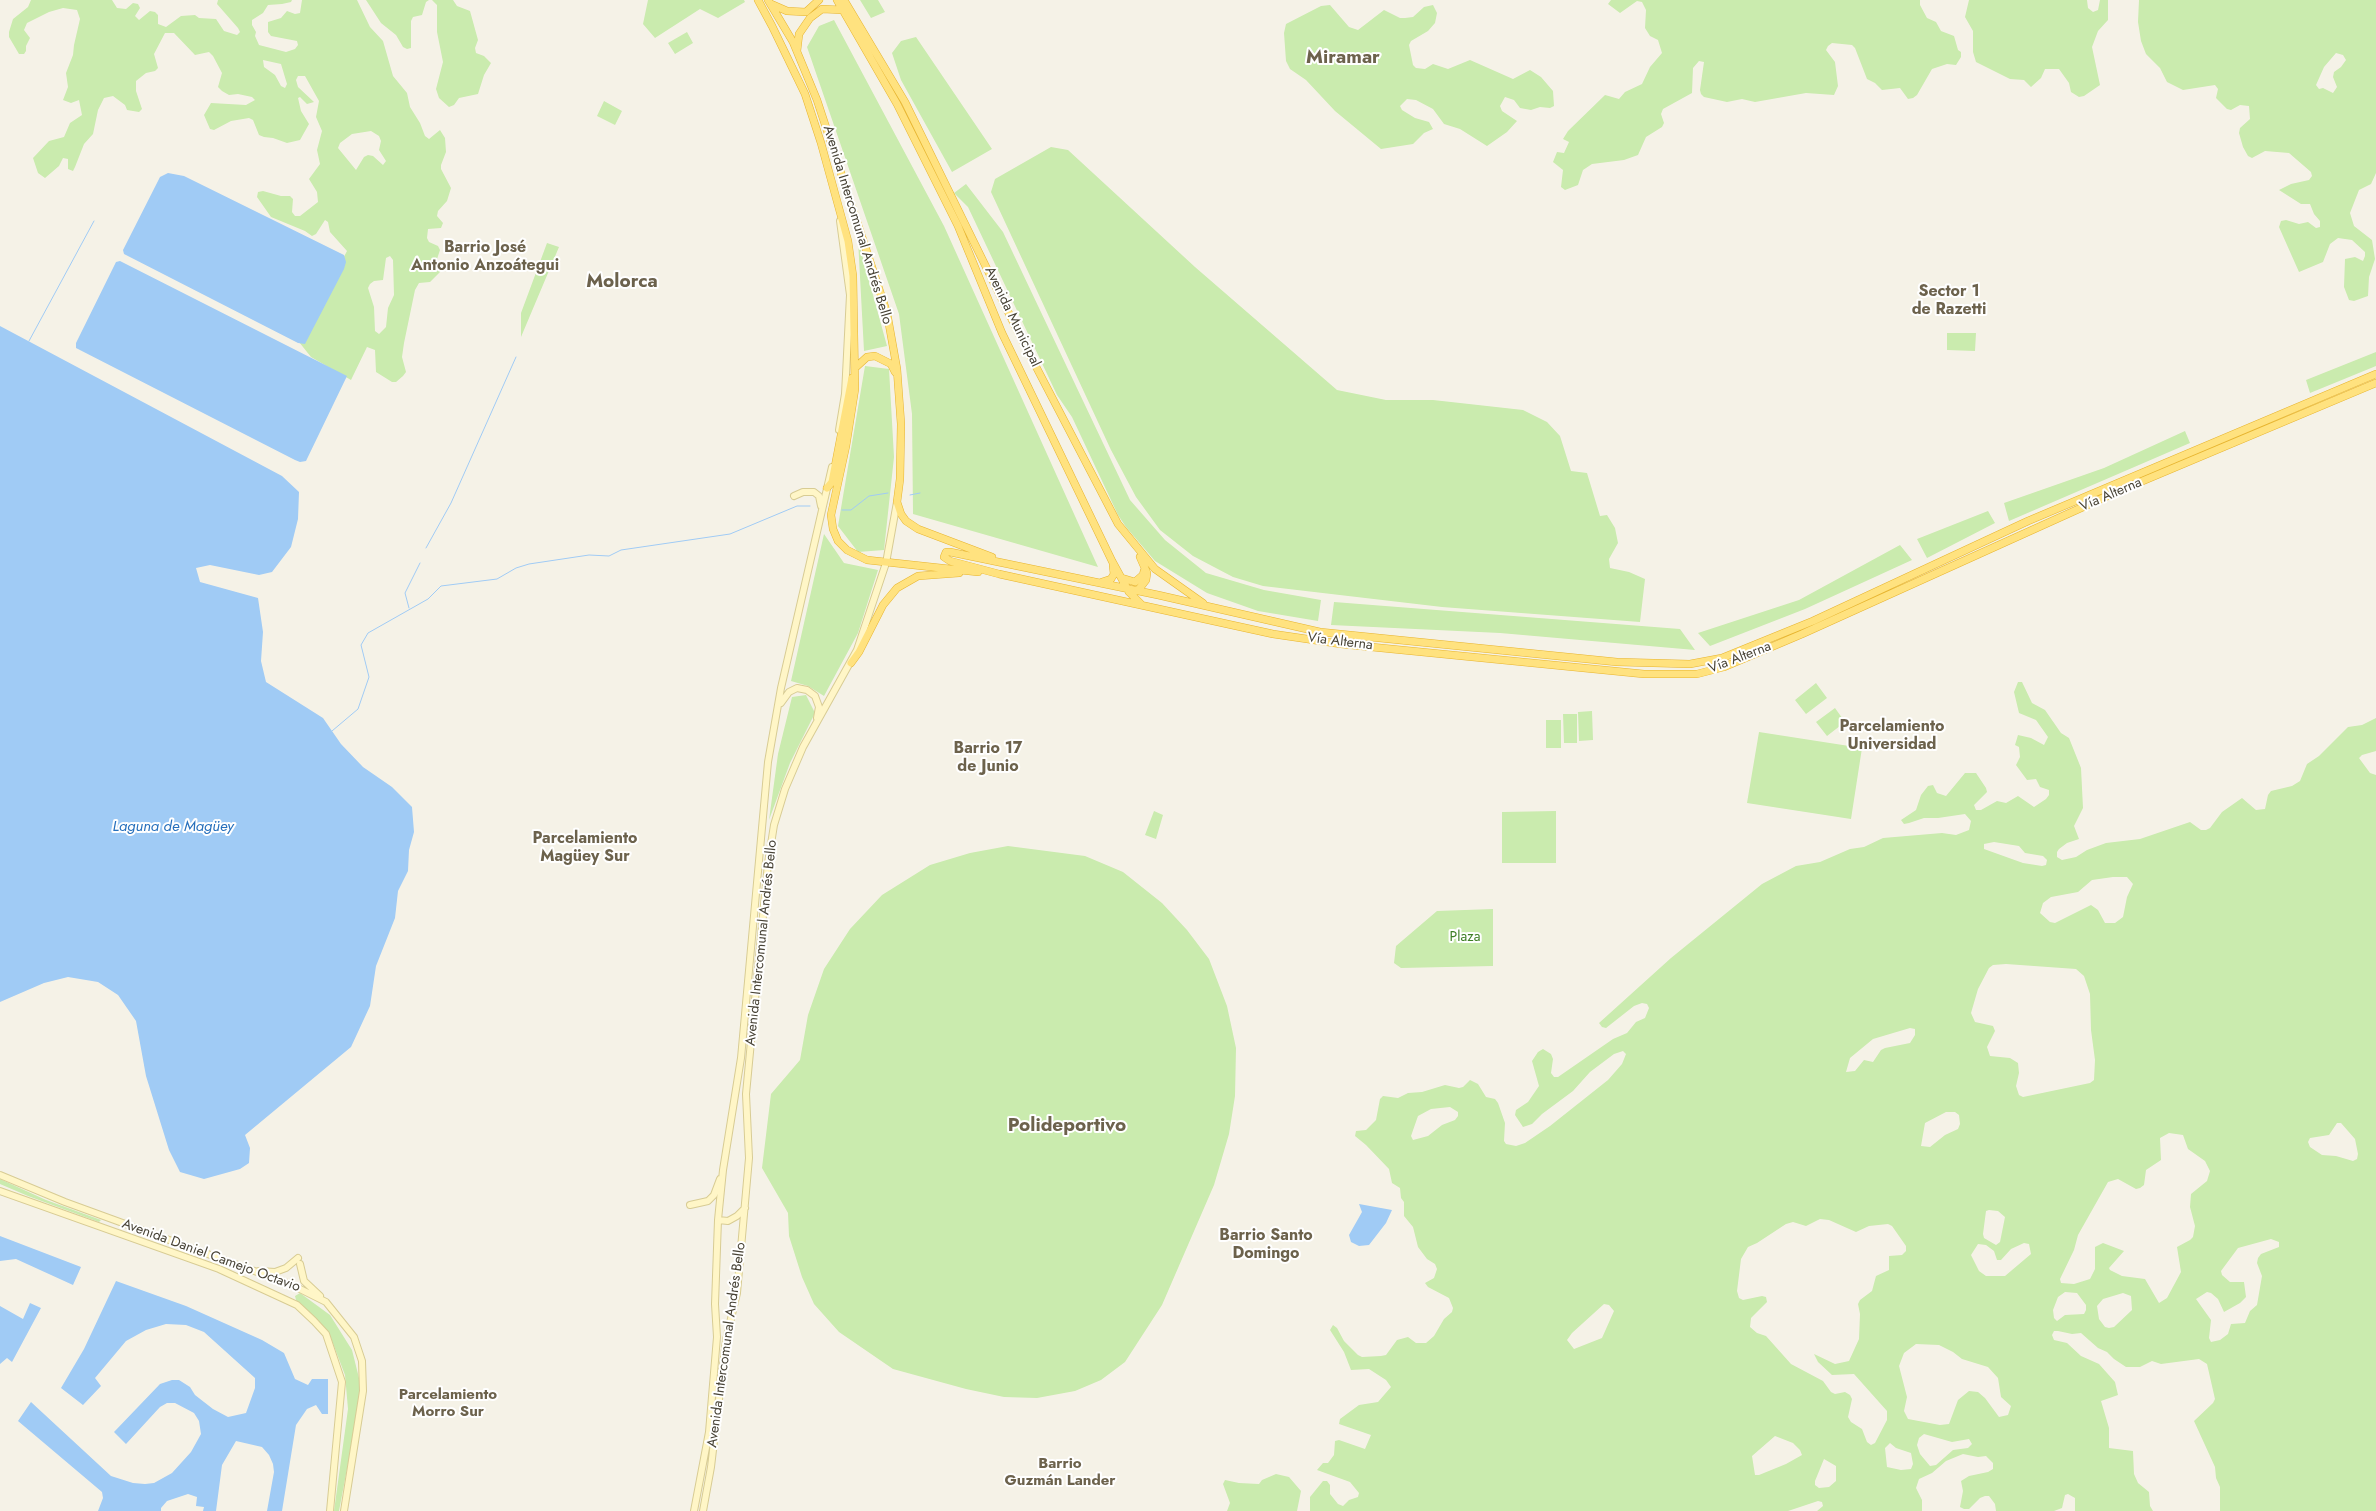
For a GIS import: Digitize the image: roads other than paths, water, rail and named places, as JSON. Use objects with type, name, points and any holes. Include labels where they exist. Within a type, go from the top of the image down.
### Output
[{"type":"highway","name":"Avenida Intercomunal Andrés Bello","points":[[758,0],[805,94],[834,191]]},
{"type":"highway","points":[[769,2],[787,11],[806,12],[820,0]]},
{"type":"highway","name":"Avenida Municipal","points":[[837,0],[897,104],[954,218],[1002,333],[1112,561],[1131,591]]},
{"type":"highway","name":"Avenida Municipal","points":[[844,0],[905,102],[1083,460],[1114,517],[1134,546],[1155,569],[1179,588],[1210,607]]},
{"type":"highway","name":"Avenida Intercomunal Andrés Bello","points":[[769,2],[797,51],[817,100],[837,156],[887,313],[898,385],[901,424],[900,479],[897,502]]},
{"type":"highway","points":[[797,51],[799,34],[810,18],[822,9],[842,10]]},
{"type":"highway","points":[[834,191],[848,241],[853,276],[856,367],[855,389],[846,446],[831,515],[833,529],[838,541],[853,554],[867,560],[999,574]]},
{"type":"highway","points":[[827,488],[832,482],[856,367],[867,357],[875,356],[884,359],[891,364],[898,385]]},
{"type":"highway","name":"Vía Alterna","points":[[1013,566],[1095,582],[1295,627],[1354,636],[1625,662],[1673,665],[1710,661],[1813,621],[2028,521],[2376,374]]},
{"type":"highway","name":"Vía Alterna","points":[[999,574],[1273,634],[1341,644],[1644,674],[1697,674],[1724,667],[1802,634],[2106,497],[2376,383]]},
{"type":"highway","points":[[897,502],[900,514],[911,525],[1013,566]]},
{"type":"highway","points":[[1104,596],[1122,596],[1146,580],[1145,568],[1134,546]]},
{"type":"highway","points":[[999,574],[950,562],[945,559],[944,554],[950,552],[1013,566]]},
{"type":"highway","points":[[1095,582],[1111,580],[1114,574],[1112,561]]},
{"type":"highway","points":[[1121,578],[1135,582],[1143,576],[1145,568]]},
{"type":"highway","points":[[851,664],[883,605],[897,588],[918,576],[968,572]]},
{"type":"highway","points":[[1131,591],[1142,604]]},
{"type":"main road","name":"Avenida Intercomunal Andrés Bello","points":[[694,1511],[709,1432],[716,1359],[718,1220],[723,1170],[741,1058],[768,762],[827,488],[845,394],[849,323],[847,270],[834,191]]},
{"type":"main road","points":[[794,496],[803,492],[818,494],[821,499],[821,516]]},
{"type":"main road","name":"Avenida Intercomunal Andrés Bello","points":[[703,1511],[711,1467],[726,1340],[736,1293],[749,1158],[746,1094],[768,863],[774,825],[785,789],[803,747],[851,664],[886,562],[897,502]]},
{"type":"main road","points":[[776,718],[783,698],[797,688],[806,690],[815,696],[819,707],[814,726]]},
{"type":"main road","points":[[690,1205],[708,1201],[714,1194],[723,1170]]},
{"type":"main road","name":"Avenida Daniel Camejo Octavio","points":[[0,1175],[73,1205],[294,1285],[326,1302],[354,1337],[362,1361],[363,1391],[344,1511]]},
{"type":"main road","name":"Avenida Daniel Camejo Octavio","points":[[0,1191],[220,1269],[297,1306],[314,1321],[326,1334],[342,1382],[330,1511]]},
{"type":"main road","points":[[718,1220],[728,1221],[737,1216],[744,1208]]},
{"type":"main road","points":[[255,1271],[275,1272],[299,1261],[304,1281],[326,1302]]},
{"type":"water","points":[[168,173],[184,176],[344,255],[346,262],[344,269],[305,344],[298,343],[124,254],[123,250],[160,177]]},
{"type":"water","points":[[120,261],[347,376],[306,461],[300,462],[295,460],[76,348],[76,343],[116,262]]},
{"type":"water","name":"Laguna de Magüey","points":[[0,326],[282,476],[299,492],[298,519],[291,547],[272,572],[259,575],[210,565],[196,568],[200,582],[258,598],[263,632],[261,661],[266,682],[323,718],[341,744],[363,767],[392,787],[412,807],[414,832],[409,850],[408,871],[398,891],[395,918],[376,966],[370,1006],[351,1047],[245,1135],[250,1148],[249,1163],[240,1169],[204,1179],[180,1172],[169,1150],[146,1076],[136,1021],[118,995],[98,982],[68,977],[44,983],[0,1002]]},
{"type":"water","points":[[1359,1204],[1392,1210],[1386,1223],[1369,1245],[1359,1246],[1351,1242],[1349,1235],[1362,1212]]},
{"type":"water","points":[[0,1236],[81,1267],[73,1285],[16,1259],[0,1261]]},
{"type":"water","points":[[116,1281],[186,1306],[262,1340],[284,1353],[295,1379],[308,1385],[312,1379],[328,1379],[328,1414],[322,1414],[316,1405],[307,1409],[296,1425],[282,1511],[267,1511],[274,1472],[269,1455],[262,1447],[236,1441],[222,1465],[216,1511],[203,1511],[204,1507],[196,1506],[197,1497],[188,1494],[167,1501],[161,1508],[161,1511],[98,1511],[103,1498],[102,1492],[18,1421],[31,1402],[111,1476],[133,1483],[145,1484],[154,1483],[172,1473],[191,1452],[201,1434],[199,1421],[194,1413],[175,1403],[167,1403],[160,1407],[126,1444],[114,1432],[160,1384],[179,1380],[190,1387],[195,1395],[213,1409],[228,1417],[246,1413],[255,1388],[255,1378],[204,1332],[186,1325],[166,1324],[146,1330],[126,1341],[95,1378],[101,1386],[83,1405],[61,1388],[84,1349]]},
{"type":"water","points":[[30,1303],[41,1308],[12,1362],[7,1358],[0,1364],[0,1306],[23,1319]]},
{"type":"waterway","points":[[29,341],[94,221]]},
{"type":"waterway","points":[[426,548],[451,503],[516,357]]},
{"type":"waterway","points":[[842,510],[851,510],[869,496],[888,493]]},
{"type":"waterway","points":[[910,495],[920,493]]},
{"type":"waterway","points":[[332,731],[358,709],[369,677],[361,645],[368,633],[428,599],[441,586],[497,579],[516,568],[529,564],[589,555],[609,556],[621,550],[730,534],[797,506],[810,506]]},
{"type":"waterway","points":[[409,608],[405,593],[420,563]]},
{"type":"district","name":"Miramar","points":[[1343,58]]},
{"type":"district","name":"Barrio José Antonio Anzoátegui","points":[[485,257]]},
{"type":"district","name":"Molorca","points":[[622,282]]},
{"type":"district","name":"Sector 1 de Razetti","points":[[1949,301]]},
{"type":"district","name":"Parcelamiento Universidad","points":[[1892,736]]},
{"type":"district","name":"Barrio 17 de Junio","points":[[988,758]]},
{"type":"district","name":"Parcelamiento Magüey Sur","points":[[585,848]]},
{"type":"district","name":"Polideportivo","points":[[1067,1126]]},
{"type":"district","name":"Barrio Santo Domingo","points":[[1266,1245]]},
{"type":"district","name":"Parcelamiento Morro Sur","points":[[448,1404]]},
{"type":"district","name":"Barrio Guzmán Lander","points":[[1060,1472]]},
{"type":"park label","name":"Plaza","points":[[1465,938]]}]
